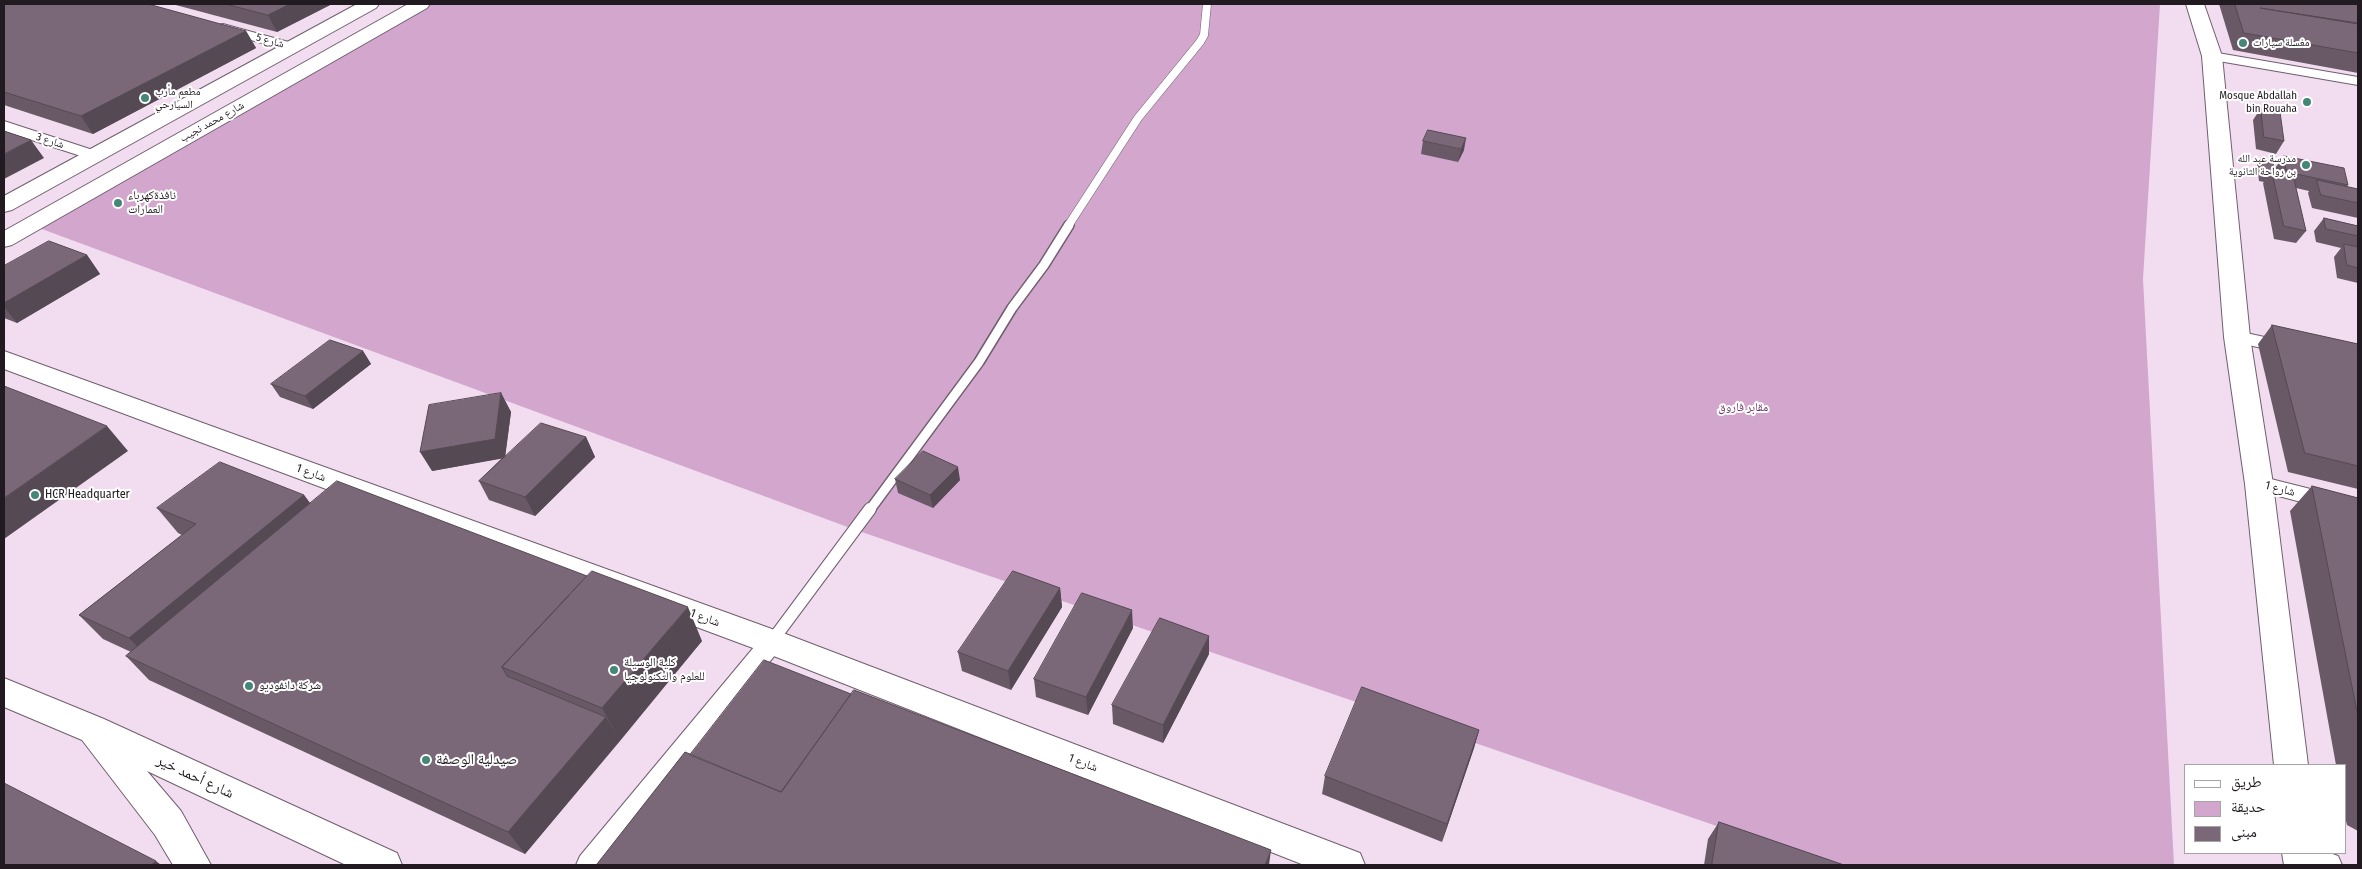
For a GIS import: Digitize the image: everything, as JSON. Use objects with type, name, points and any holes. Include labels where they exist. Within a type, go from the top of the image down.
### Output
[{"type":"street","points":[[4,204],[96,156],[370,4]]},
{"type":"street","name":"شارع محمد نجيب","points":[[4,240],[421,4]]},
{"type":"street","points":[[2195,4],[2212,56],[2237,337],[2259,484],[2291,764]]},
{"type":"street","name":"شارع 5","points":[[208,24],[291,47]]},
{"type":"street","points":[[2212,56],[2358,81]]},
{"type":"street","name":"شارع 3","points":[[4,126],[96,156]]},
{"type":"street","points":[[2237,337],[2302,351]]},
{"type":"street","name":"شارع 1","points":[[4,360],[772,642],[1315,860],[1346,865]]},
{"type":"street","name":"شارع 1","points":[[2259,484],[2358,509]]},
{"type":"street","points":[[589,865],[772,642]]},
{"type":"street","name":"شارع أحمد خير","points":[[4,692],[92,729],[384,865]]},
{"type":"street","points":[[92,729],[168,823],[193,865]]},
{"type":"lane","points":[[772,642],[979,362],[1012,308],[1044,265],[1138,118],[1200,42],[1204,35],[1207,4]]},
{"type":"green space","name":"مقابر فاروق","points":[[420,4],[2160,4],[2143,279],[2174,865],[1830,865],[853,529],[31,225]]},
{"type":"building","points":[[4,4],[148,4],[246,31],[81,116],[4,92]]},
{"type":"building","points":[[226,4],[290,4],[268,15]]},
{"type":"building","points":[[2235,4],[2358,4],[2358,23],[2260,8],[2358,24],[2358,53],[2244,33]]},
{"type":"building","points":[[2261,108],[2280,112],[2284,141],[2264,137]]},
{"type":"building","points":[[1428,130],[1466,138],[1461,149],[1423,141]]},
{"type":"building","points":[[4,131],[31,140],[4,154]]},
{"type":"building","points":[[2284,156],[2344,168],[2348,185],[2287,172]]},
{"type":"building","points":[[2261,158],[2273,161],[2274,171],[2268,176],[2263,175]]},
{"type":"building","points":[[2272,171],[2293,175],[2306,231],[2284,226]]},
{"type":"building","points":[[2317,180],[2358,189],[2358,203],[2321,195]]},
{"type":"building","points":[[2324,218],[2358,226],[2358,236],[2326,229]]},
{"type":"building","points":[[49,241],[87,255],[4,303],[4,266]]},
{"type":"building","points":[[2344,244],[2358,247],[2358,268],[2347,265]]},
{"type":"building","points":[[2272,325],[2358,344],[2358,466],[2305,453]]},
{"type":"building","points":[[330,340],[363,351],[305,396],[271,384]]},
{"type":"building","points":[[4,386],[107,426],[4,498]]},
{"type":"building","points":[[501,393],[495,439],[420,452],[429,405]]},
{"type":"building","points":[[541,423],[586,437],[525,497],[479,481]]},
{"type":"building","points":[[923,451],[958,467],[930,495],[895,479]]},
{"type":"building","points":[[220,462],[304,495],[129,638],[79,615],[196,524],[157,508]]},
{"type":"building","points":[[337,481],[587,576],[502,667],[507,676],[606,717],[508,832],[126,656]]},
{"type":"building","points":[[2312,486],[2358,498],[2358,716]]},
{"type":"building","points":[[592,571],[688,607],[602,708],[502,667]]},
{"type":"building","points":[[1013,571],[1060,588],[1008,671],[958,652]]},
{"type":"building","points":[[1082,593],[1132,610],[1086,697],[1034,679]]},
{"type":"building","points":[[1160,618],[1209,636],[1163,725],[1112,705]]},
{"type":"building","points":[[764,660],[851,694],[781,792],[690,755]]},
{"type":"building","points":[[1362,687],[1479,730],[1447,824],[1325,776]]},
{"type":"building","points":[[854,690],[1271,850],[1265,865],[597,864],[685,752],[781,792]]},
{"type":"building","points":[[4,783],[156,861],[151,865],[4,865]]},
{"type":"building","points":[[1719,822],[1844,865],[1712,865]]},
{"type":"place","name":"مغسلة سيارات","points":[[2243,43]]},
{"type":"place","name":"مطعم مأرب السيارحي","points":[[145,98]]},
{"type":"place","name":"Mosque Abdallah bin Rouaha","points":[[2307,102]]},
{"type":"place","name":"مدرسة عبد الله بن رواحة الثانوية","points":[[2306,165]]},
{"type":"place","name":"نافذةكهرباء العمارات","points":[[118,203]]},
{"type":"place","name":"HCR Headquarter","points":[[35,495]]},
{"type":"place","name":"كلية الوسيلة للعلوم والتكنولوجيا","points":[[614,670]]},
{"type":"place","name":"شركة دانفوديو","points":[[249,686]]},
{"type":"place","name":"صيدلية الوصفة","points":[[426,760]]}]
